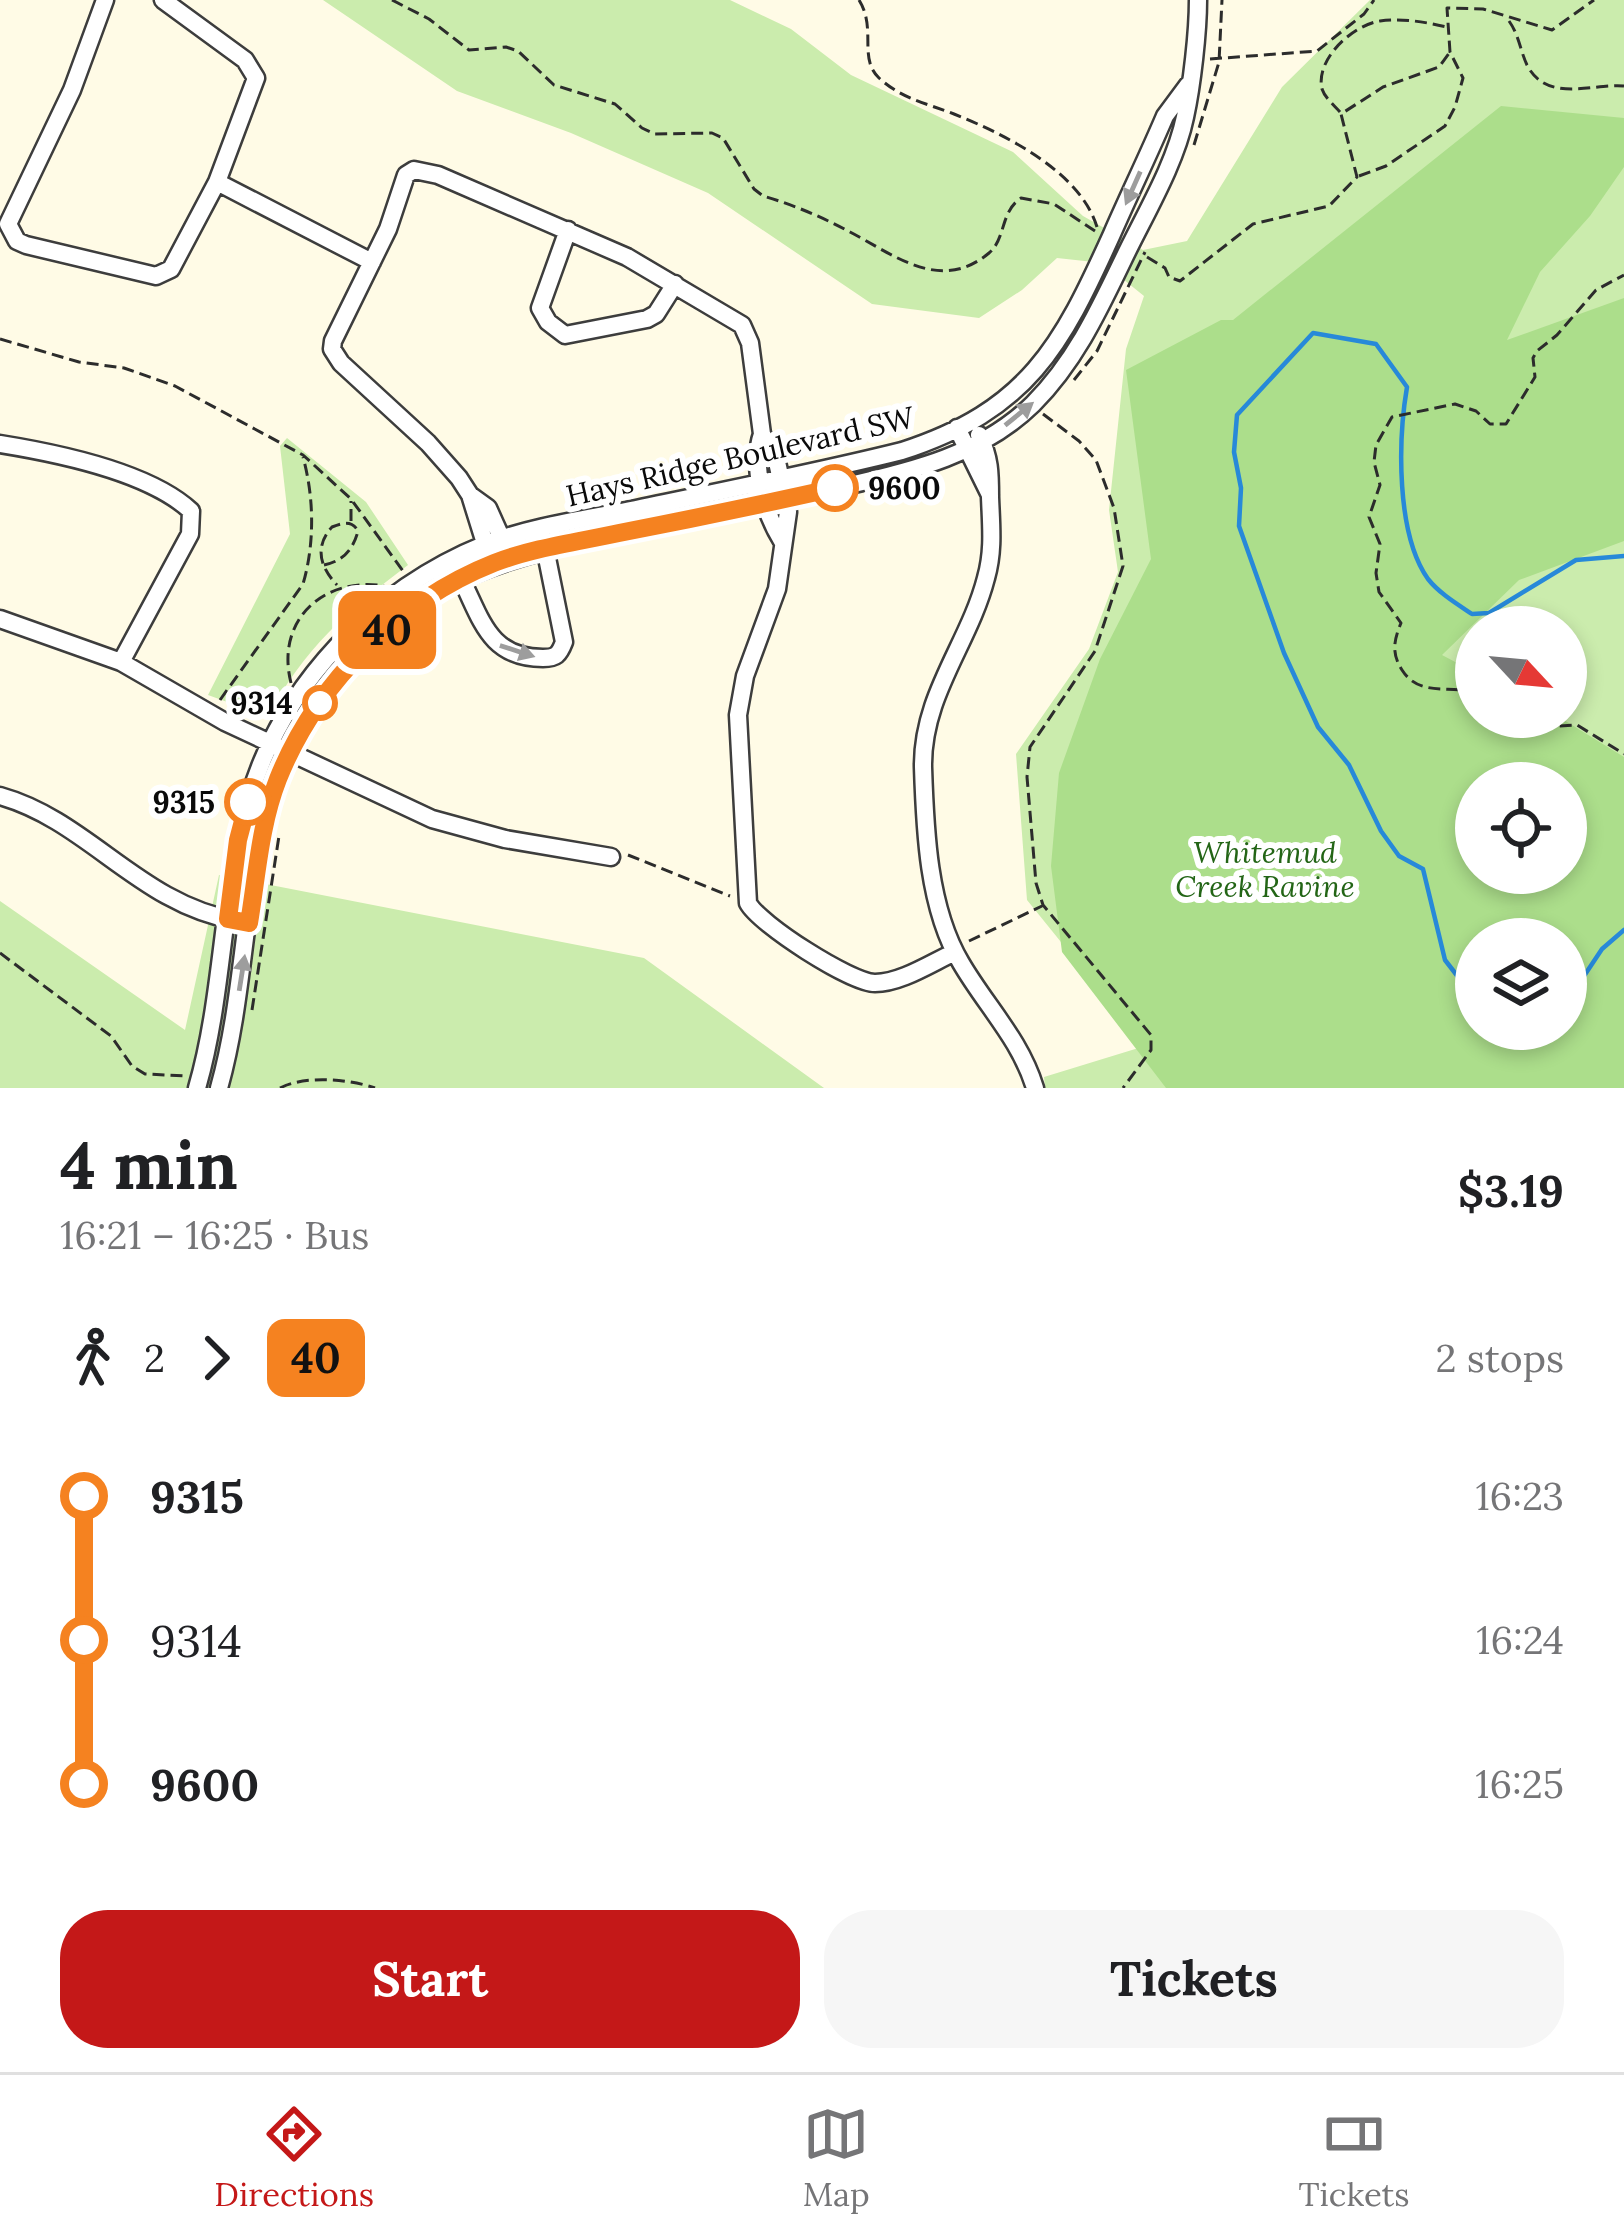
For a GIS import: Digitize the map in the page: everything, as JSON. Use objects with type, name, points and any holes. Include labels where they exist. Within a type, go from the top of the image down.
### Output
[{"type":"street","points":[[105,0],[72,90],[8,224],[11,234],[26,245],[156,276],[166,275],[217,182],[255,88],[254,69],[163,0]]},
{"type":"street","name":"Hays Ridge Boulevard SW","points":[[191,1082],[212,1026],[238,840],[258,771],[308,680],[366,616],[452,561],[502,539],[543,539],[787,499],[909,472],[974,446],[1033,404],[1072,357],[1129,248],[1178,138],[1185,117],[1198,0]]},
{"type":"street","name":"Hays Ridge Boulevard SW","points":[[219,1088],[233,1030],[266,821],[291,752],[316,708],[355,660],[414,608],[543,539],[902,451],[965,424],[1028,378],[1067,331],[1165,116],[1188,85]]},
{"type":"street","points":[[501,561],[502,539],[488,508],[470,495],[436,452],[341,363],[332,349],[406,176],[414,170],[438,175],[568,230],[674,284],[732,318],[747,333],[762,434],[757,448],[761,483],[782,541]]},
{"type":"street","points":[[217,182],[372,262]]},
{"type":"street","points":[[568,230],[540,308],[548,322],[565,335],[647,319],[656,314],[674,284]]},
{"type":"street","points":[[965,424],[990,495],[993,545],[976,609],[934,695],[924,748],[933,879],[954,951],[1009,1031],[1035,1088]]},
{"type":"street","points":[[762,434],[771,445],[782,478],[788,527],[777,589],[745,676],[737,730],[748,903],[761,920],[866,982],[891,980],[954,951]]},
{"type":"street","points":[[0,444],[115,473],[172,496],[190,511],[190,533],[121,662]]},
{"type":"street","points":[[470,495],[484,545],[501,561]]},
{"type":"street","name":"Hays Ridge Boulevard SW","points":[[452,561],[493,640],[503,650],[517,656],[553,657],[564,642],[543,539]]},
{"type":"street","points":[[0,619],[121,662],[210,714],[412,811],[457,827],[611,857]]},
{"type":"street","points":[[0,796],[65,826],[150,888],[249,923]]},
{"type":"path","points":[[392,0],[469,50],[506,47],[518,52],[554,86],[615,104],[655,134],[712,133],[723,138],[763,196],[828,221],[900,262],[937,269],[975,262],[994,248],[1009,208],[1021,198],[1054,204],[1100,234],[1088,207],[1060,175],[1000,136],[904,96],[873,72],[868,59],[868,18],[859,0]]},
{"type":"path","points":[[1193,60],[1317,51],[1364,14],[1374,0]]},
{"type":"path","points":[[1129,248],[1159,262],[1169,277],[1180,280],[1253,224],[1329,206],[1357,177],[1386,166],[1451,118],[1463,79],[1450,52],[1446,0]]},
{"type":"path","points":[[1447,8],[1468,7],[1552,30],[1594,0]]},
{"type":"path","points":[[1505,17],[1537,77],[1574,91],[1624,86]]},
{"type":"path","points":[[1357,177],[1341,114],[1325,95],[1322,81],[1328,57],[1373,22],[1422,21],[1449,27]]},
{"type":"path","points":[[1341,114],[1401,79],[1439,67],[1450,52]]},
{"type":"path","points":[[1455,690],[1415,684],[1395,653],[1394,639],[1401,623],[1378,592],[1380,544],[1369,512],[1380,484],[1374,462],[1376,445],[1384,426],[1396,415],[1443,404],[1468,408],[1493,425],[1506,424],[1535,376],[1537,351],[1596,290],[1624,275]]},
{"type":"path","points":[[0,339],[79,362],[124,368],[175,386],[303,455],[351,499],[404,572]]},
{"type":"path","points":[[1042,413],[1096,460],[1114,508],[1123,566],[1095,651],[1030,747],[1026,764],[1036,883],[1043,905],[1153,1040],[1151,1050],[1123,1088]]},
{"type":"path","points":[[210,714],[295,599],[309,559],[312,499],[303,455]]},
{"type":"path","points":[[350,524],[351,499]]},
{"type":"path","points":[[309,559],[319,556],[332,527],[350,524]]},
{"type":"path","points":[[350,524],[358,531],[374,531]]},
{"type":"path","points":[[324,565],[344,557],[358,531]]},
{"type":"path","points":[[319,556],[338,586]]},
{"type":"path","points":[[292,685],[288,670],[299,620],[316,599],[338,586],[386,586]]},
{"type":"path","points":[[1587,731],[1624,754]]},
{"type":"path","points":[[251,1016],[280,827]]},
{"type":"path","points":[[611,857],[629,855],[748,903]]},
{"type":"path","points":[[954,951],[1043,905]]},
{"type":"path","points":[[0,952],[111,1036],[132,1066],[145,1074],[191,1082]]},
{"type":"path","points":[[280,1088],[301,1081],[358,1082],[375,1088]]},
{"type":"green space","name":"Whitemud Creek Ravine","points":[[323,0],[730,0],[791,29],[851,75],[1013,152],[1083,216],[1143,250],[1187,241],[1282,87],[1370,0],[1624,0],[1624,1088],[1045,1088],[1044,1077],[1145,1046],[1027,900],[1016,754],[1089,649],[1118,572],[1109,510],[1126,349],[1144,296],[1103,263],[1057,258],[1022,290],[979,318],[872,304],[708,193],[571,133],[457,91]]},
{"type":"green space","name":"Whitemud Creek Ravine","points":[[1501,106],[1624,118],[1624,167],[1590,216],[1540,272],[1507,340],[1624,298],[1624,541],[1519,580],[1492,606],[1455,606],[1455,642],[1442,655],[1455,662],[1455,738],[1587,738],[1587,734],[1624,757],[1624,1088],[1166,1088],[1062,952],[1051,866],[1059,773],[1100,659],[1151,559],[1126,370],[1221,320],[1233,320]]},
{"type":"green space","points":[[287,438],[366,502],[408,565],[329,632],[296,671],[268,717],[208,695],[290,534],[280,446]]},
{"type":"green space","points":[[219,875],[644,958],[824,1088],[0,1088],[0,901],[185,1030]]},
{"type":"waterway","points":[[1455,973],[1445,960],[1423,869],[1399,856],[1381,831],[1349,765],[1318,727],[1284,653],[1239,526],[1241,488],[1234,452],[1237,415],[1313,333],[1376,344],[1407,387],[1401,459],[1405,512],[1418,560],[1443,594],[1472,614],[1489,613],[1576,560],[1624,556]]},
{"type":"waterway","points":[[1587,972],[1602,949],[1624,930]]},
{"type":"bus line","name":"40","points":[[248,802],[228,919],[249,923],[262,833],[291,752],[316,708],[355,660],[425,600],[510,558],[835,488]]},
{"type":"place","name":"9600","points":[[835,488]]},
{"type":"place","name":"9314","points":[[320,703]]},
{"type":"place","name":"9315","points":[[248,802]]}]
